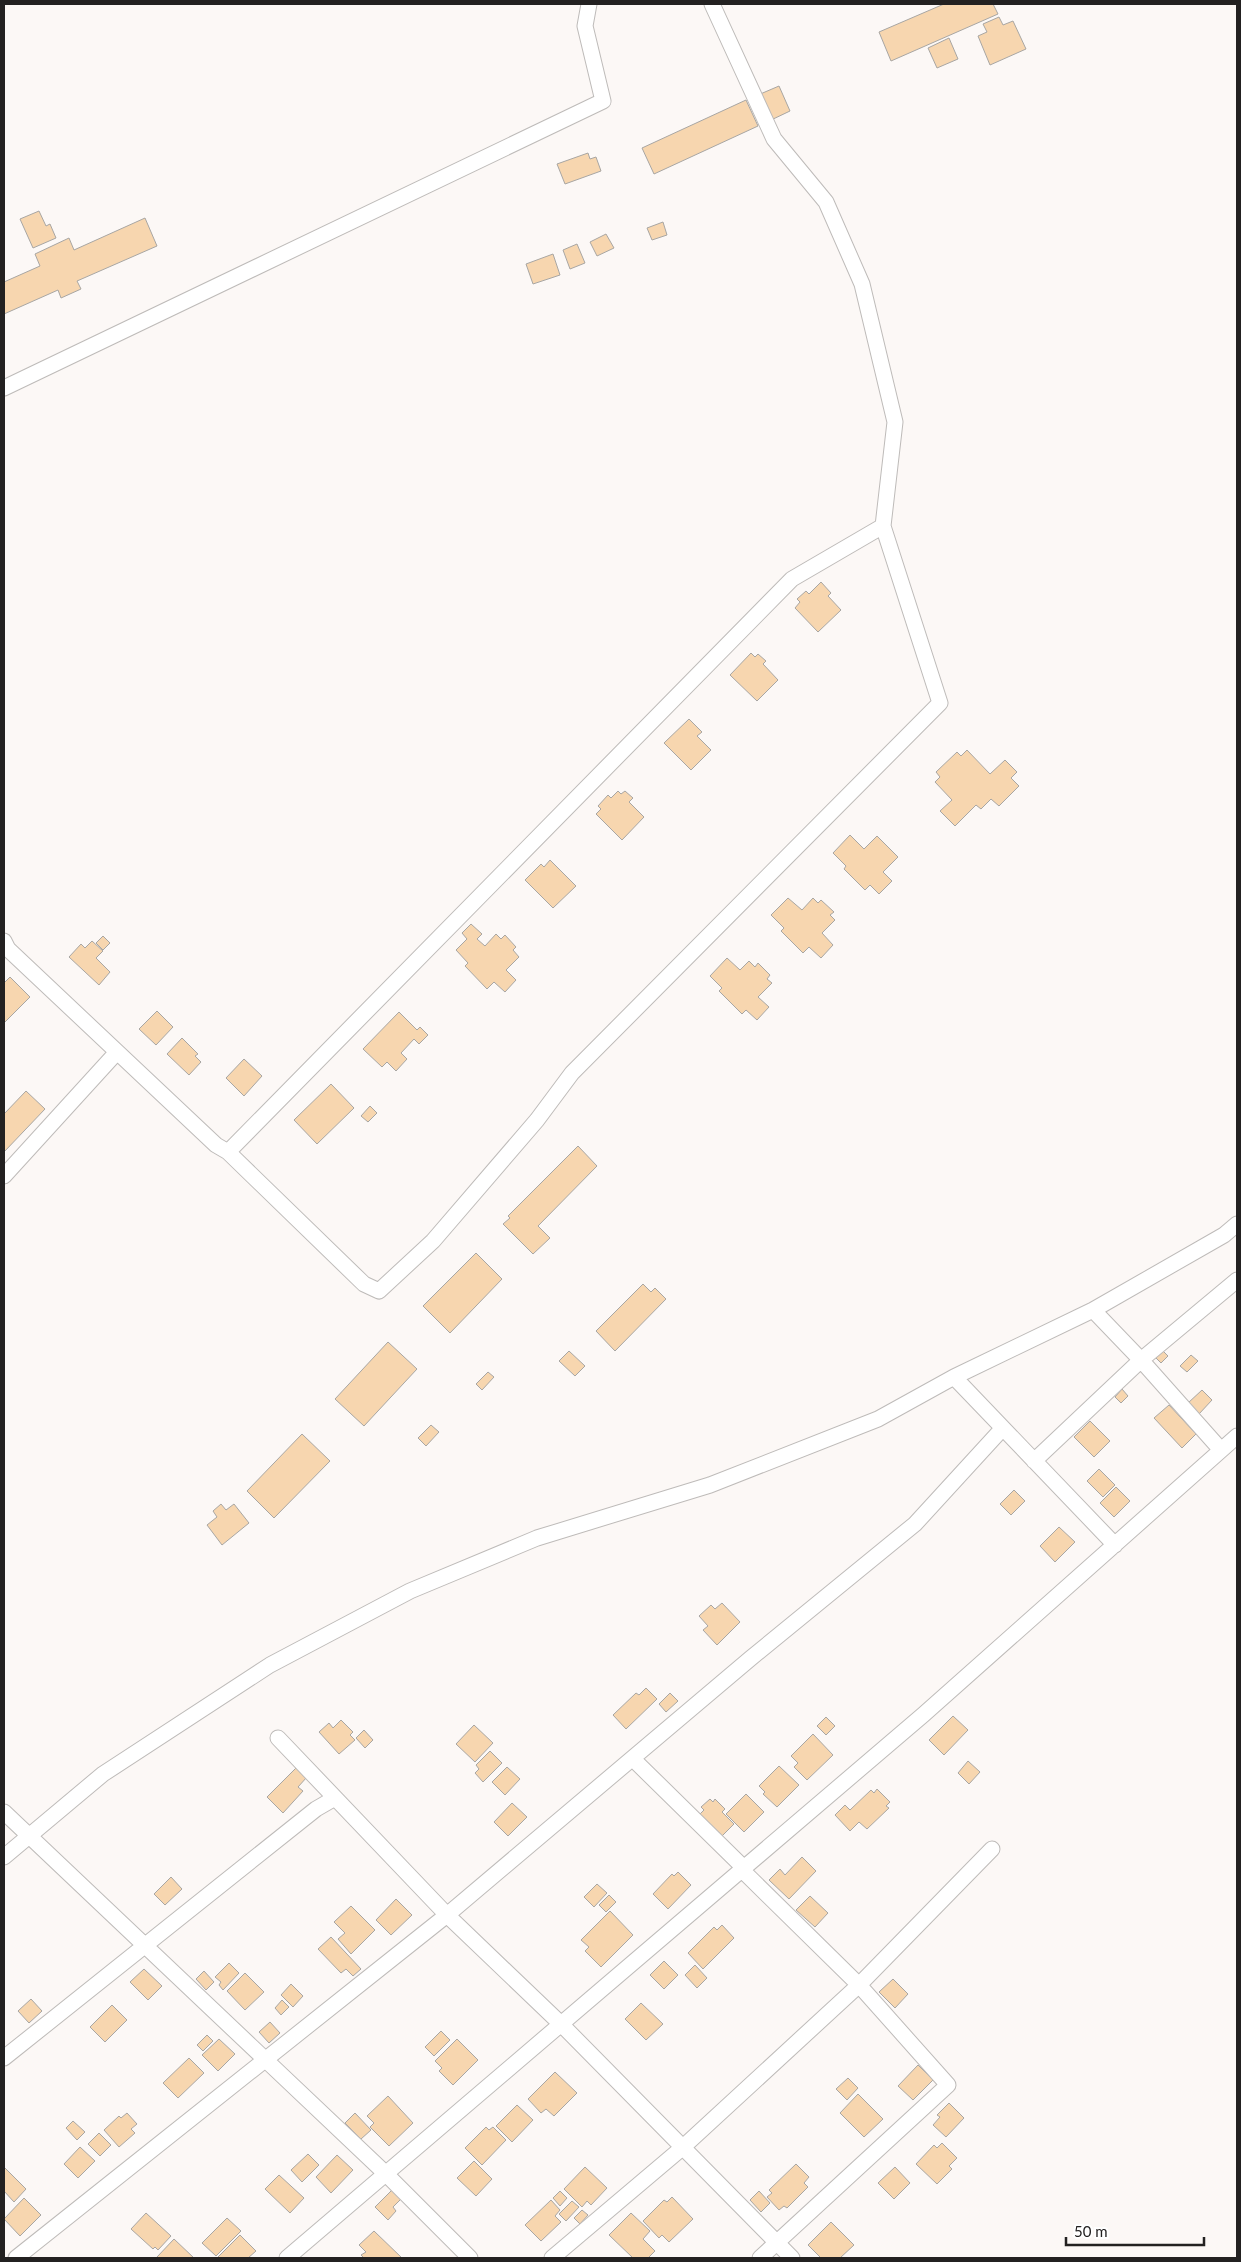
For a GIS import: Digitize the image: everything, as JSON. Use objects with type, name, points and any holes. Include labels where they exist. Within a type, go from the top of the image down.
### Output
[{"type":"street","points":[[4,388],[603,101],[585,26],[588,4]]},
{"type":"street","points":[[5,948],[216,1145],[228,1152],[364,1284],[379,1291],[433,1241],[537,1120],[572,1073],[940,703],[883,526],[895,422],[862,284],[826,202],[774,139],[712,4]]},
{"type":"street","points":[[228,1152],[792,579],[883,526]]},
{"type":"street","points":[[4,1176],[117,1052]]},
{"type":"street","points":[[4,1857],[103,1774],[270,1665],[410,1591],[537,1538],[710,1484],[869,1422],[954,1377],[1093,1310],[1224,1235],[1237,1224]]},
{"type":"street","points":[[1034,1461],[1142,1360],[1237,1280]]},
{"type":"street","points":[[1093,1310],[1142,1360],[1222,1450]]},
{"type":"street","points":[[954,1377],[1115,1545]]},
{"type":"street","points":[[16,2258],[265,2062],[447,1915],[634,1759],[751,1658],[915,1524],[1002,1429]]},
{"type":"street","points":[[287,2258],[924,1715],[1237,1436]]},
{"type":"street","points":[[278,1738],[447,1915],[562,2025],[792,2258]]},
{"type":"street","points":[[634,1759],[743,1867],[742,1870],[859,1985],[948,2085],[760,2258]]},
{"type":"street","points":[[4,2058],[316,1809],[335,1798]]},
{"type":"street","points":[[4,1812],[470,2258]]},
{"type":"street","points":[[552,2258],[682,2148],[859,1985],[992,1849]]},
{"type":"building","points":[[944,4],[993,4],[998,14],[891,61],[879,32]]},
{"type":"building","points":[[999,17],[1003,25],[1013,21],[1026,49],[990,65],[978,36],[987,32],[983,24]]},
{"type":"building","points":[[949,38],[958,59],[937,68],[928,48]]},
{"type":"building","points":[[779,86],[790,111],[769,121],[758,95]]},
{"type":"building","points":[[746,100],[758,126],[654,174],[642,148]]},
{"type":"building","points":[[588,153],[590,159],[596,157],[601,171],[565,184],[557,164]]},
{"type":"building","points":[[39,211],[46,226],[50,224],[56,238],[33,248],[20,219]]},
{"type":"building","points":[[145,218],[157,246],[77,281],[81,289],[61,298],[58,290],[4,314],[4,282],[40,266],[35,254],[69,238],[74,250]]},
{"type":"building","points":[[663,222],[667,235],[652,240],[647,228]]},
{"type":"building","points":[[606,234],[614,248],[597,256],[590,242]]},
{"type":"building","points":[[577,244],[585,263],[570,269],[563,250]]},
{"type":"building","points":[[553,254],[560,275],[533,284],[526,264]]},
{"type":"building","points":[[821,582],[831,593],[828,596],[841,610],[818,632],[795,608],[800,602],[797,599],[806,591],[809,594]]},
{"type":"building","points":[[751,653],[755,657],[758,654],[766,661],[763,664],[778,680],[757,701],[730,675]]},
{"type":"building","points":[[689,719],[702,732],[697,736],[711,750],[691,770],[664,743]]},
{"type":"building","points":[[967,750],[990,774],[1005,760],[1017,772],[1011,778],[1019,786],[999,806],[991,799],[981,809],[976,805],[955,826],[940,811],[952,800],[935,782],[940,777],[936,772],[957,752],[961,756]]},
{"type":"building","points":[[618,791],[621,794],[625,791],[633,798],[629,802],[644,817],[622,840],[596,814],[601,809],[598,806],[608,795],[611,798]]},
{"type":"building","points":[[850,835],[864,849],[877,836],[898,857],[883,872],[892,881],[879,894],[870,885],[865,890],[844,869],[846,866],[833,853]]},
{"type":"building","points":[[550,860],[576,886],[553,908],[525,880],[541,864],[544,867]]},
{"type":"building","points":[[788,898],[802,910],[813,898],[818,903],[821,900],[834,912],[830,915],[835,920],[822,933],[833,945],[821,958],[809,947],[803,953],[781,931],[784,928],[771,915]]},
{"type":"building","points":[[471,924],[482,934],[477,939],[485,946],[496,934],[501,939],[505,935],[516,947],[513,950],[519,957],[506,970],[516,980],[505,992],[494,982],[487,989],[465,966],[468,963],[456,950],[467,939],[462,933]]},
{"type":"building","points":[[103,936],[110,943],[103,950],[96,943]]},
{"type":"building","points":[[92,941],[103,951],[96,958],[110,972],[99,985],[69,957],[81,944],[85,948]]},
{"type":"building","points":[[727,958],[740,970],[749,961],[755,967],[758,963],[770,975],[767,979],[772,983],[758,997],[769,1007],[757,1020],[746,1010],[742,1014],[719,991],[722,988],[710,976]]},
{"type":"building","points":[[10,977],[30,997],[4,1023],[4,983]]},
{"type":"building","points":[[157,1011],[173,1027],[156,1045],[139,1029]]},
{"type":"building","points":[[399,1012],[417,1030],[420,1027],[428,1035],[419,1044],[414,1039],[401,1053],[407,1059],[396,1071],[387,1062],[382,1067],[363,1049]]},
{"type":"building","points":[[182,1038],[198,1054],[195,1056],[201,1062],[189,1075],[167,1054]]},
{"type":"building","points":[[244,1059],[262,1076],[244,1096],[226,1078]]},
{"type":"building","points":[[331,1084],[354,1108],[317,1144],[294,1120]]},
{"type":"building","points":[[26,1091],[45,1109],[4,1152],[4,1114]]},
{"type":"building","points":[[370,1106],[377,1113],[368,1122],[361,1116]]},
{"type":"building","points":[[578,1146],[597,1166],[538,1226],[550,1238],[533,1254],[503,1224],[510,1218],[508,1216]]},
{"type":"building","points":[[476,1253],[502,1279],[450,1333],[423,1306]]},
{"type":"building","points":[[643,1284],[651,1292],[655,1288],[666,1299],[615,1351],[596,1331]]},
{"type":"building","points":[[388,1342],[417,1369],[364,1426],[335,1399]]},
{"type":"building","points":[[1160,1348],[1168,1356],[1161,1363],[1153,1355]]},
{"type":"building","points":[[569,1351],[585,1366],[575,1376],[559,1361]]},
{"type":"building","points":[[1191,1355],[1198,1361],[1187,1372],[1180,1366]]},
{"type":"building","points":[[488,1372],[494,1377],[482,1390],[476,1384]]},
{"type":"building","points":[[1122,1389],[1128,1396],[1121,1403],[1115,1397]]},
{"type":"building","points":[[1202,1390],[1212,1400],[1199,1414],[1188,1403]]},
{"type":"building","points":[[1169,1405],[1196,1434],[1182,1448],[1154,1418]]},
{"type":"building","points":[[1090,1421],[1110,1441],[1094,1457],[1074,1437]]},
{"type":"building","points":[[431,1425],[439,1432],[426,1446],[418,1438]]},
{"type":"building","points":[[302,1434],[330,1461],[274,1518],[247,1491]]},
{"type":"building","points":[[1099,1469],[1115,1485],[1103,1497],[1087,1481]]},
{"type":"building","points":[[1116,1487],[1130,1501],[1114,1517],[1100,1503]]},
{"type":"building","points":[[1014,1490],[1025,1501],[1011,1515],[1000,1504]]},
{"type":"building","points":[[221,1504],[226,1510],[234,1504],[249,1523],[222,1545],[207,1525],[217,1517],[213,1511]]},
{"type":"building","points":[[1059,1527],[1075,1542],[1055,1562],[1040,1546]]},
{"type":"building","points":[[722,1603],[740,1622],[717,1645],[703,1630],[708,1626],[699,1616],[711,1605],[715,1609]]},
{"type":"building","points":[[646,1688],[657,1699],[626,1729],[613,1715],[636,1693],[639,1695]]},
{"type":"building","points":[[670,1693],[678,1701],[666,1712],[659,1704]]},
{"type":"building","points":[[953,1716],[968,1730],[944,1755],[929,1740]]},
{"type":"building","points":[[826,1717],[835,1726],[826,1735],[817,1726]]},
{"type":"building","points":[[341,1720],[353,1732],[350,1735],[355,1740],[339,1754],[319,1732],[329,1723],[333,1728]]},
{"type":"building","points":[[474,1725],[493,1743],[475,1762],[456,1744]]},
{"type":"building","points":[[364,1730],[373,1740],[365,1748],[356,1738]]},
{"type":"building","points":[[813,1734],[833,1755],[807,1780],[794,1767],[798,1763],[791,1756]]},
{"type":"building","points":[[490,1751],[502,1763],[483,1782],[475,1773],[479,1769],[476,1765]]},
{"type":"building","points":[[968,1761],[980,1772],[969,1784],[958,1773]]},
{"type":"building","points":[[779,1766],[799,1785],[777,1807],[763,1794],[765,1792],[759,1786]]},
{"type":"building","points":[[297,1767],[307,1777],[298,1787],[303,1791],[283,1813],[267,1797]]},
{"type":"building","points":[[507,1767],[520,1779],[505,1795],[492,1782]]},
{"type":"building","points":[[877,1789],[890,1802],[886,1806],[889,1808],[867,1829],[859,1822],[850,1831],[835,1815],[845,1805],[850,1810],[871,1790],[874,1793]]},
{"type":"building","points":[[746,1794],[764,1812],[744,1832],[726,1814]]},
{"type":"building","points":[[710,1799],[713,1802],[715,1799],[725,1809],[722,1812],[734,1824],[722,1836],[700,1814],[704,1810],[701,1807]]},
{"type":"building","points":[[512,1803],[527,1817],[508,1836],[494,1822]]},
{"type":"building","points":[[802,1857],[816,1871],[789,1899],[769,1880],[780,1869],[785,1875]]},
{"type":"building","points":[[678,1872],[691,1885],[668,1909],[653,1894],[672,1874],[674,1876]]},
{"type":"building","points":[[171,1877],[182,1889],[165,1905],[154,1894]]},
{"type":"building","points":[[597,1884],[607,1893],[594,1907],[584,1897]]},
{"type":"building","points":[[609,1895],[616,1902],[606,1912],[599,1905]]},
{"type":"building","points":[[810,1896],[828,1913],[815,1927],[796,1910]]},
{"type":"building","points":[[396,1899],[412,1915],[391,1935],[376,1920]]},
{"type":"building","points":[[351,1906],[375,1930],[351,1954],[338,1939],[345,1933],[334,1922]]},
{"type":"building","points":[[610,1911],[633,1935],[601,1967],[585,1951],[589,1947],[581,1940]]},
{"type":"building","points":[[722,1925],[734,1938],[703,1969],[688,1953],[714,1927],[717,1930]]},
{"type":"building","points":[[331,1937],[361,1969],[353,1976],[346,1969],[341,1973],[318,1949]]},
{"type":"building","points":[[664,1961],[678,1975],[664,1989],[650,1975]]},
{"type":"building","points":[[229,1963],[239,1973],[223,1990],[219,1985],[221,1982],[215,1977]]},
{"type":"building","points":[[695,1965],[707,1978],[697,1988],[685,1975]]},
{"type":"building","points":[[144,1969],[162,1986],[148,2000],[130,1982]]},
{"type":"building","points":[[204,1971],[214,1982],[206,1990],[196,1979]]},
{"type":"building","points":[[245,1973],[264,1992],[245,2010],[227,1991]]},
{"type":"building","points":[[893,1979],[908,1994],[895,2008],[879,1992]]},
{"type":"building","points":[[291,1984],[303,1996],[293,2007],[281,1995]]},
{"type":"building","points":[[31,1999],[42,2011],[29,2023],[18,2011]]},
{"type":"building","points":[[282,2000],[289,2007],[281,2015],[275,2008]]},
{"type":"building","points":[[641,2003],[663,2024],[646,2040],[625,2019]]},
{"type":"building","points":[[112,2005],[127,2020],[105,2042],[90,2027]]},
{"type":"building","points":[[270,2022],[280,2033],[269,2043],[259,2032]]},
{"type":"building","points":[[441,2031],[450,2040],[434,2056],[425,2047]]},
{"type":"building","points":[[207,2035],[213,2041],[203,2051],[197,2045]]},
{"type":"building","points":[[219,2039],[235,2054],[218,2071],[202,2055]]},
{"type":"building","points":[[457,2039],[478,2060],[453,2085],[439,2071],[442,2068],[435,2061]]},
{"type":"building","points":[[189,2058],[204,2073],[178,2098],[163,2083]]},
{"type":"building","points":[[918,2065],[933,2080],[913,2100],[898,2086]]},
{"type":"building","points":[[555,2072],[577,2093],[554,2116],[546,2109],[541,2113],[528,2099]]},
{"type":"building","points":[[848,2078],[858,2088],[847,2100],[836,2089]]},
{"type":"building","points":[[858,2094],[883,2119],[864,2137],[840,2113]]},
{"type":"building","points":[[388,2096],[413,2123],[389,2146],[370,2127],[374,2123],[367,2116]]},
{"type":"building","points":[[949,2103],[964,2118],[946,2137],[933,2125],[940,2117],[937,2115]]},
{"type":"building","points":[[517,2105],[533,2120],[512,2142],[496,2126]]},
{"type":"building","points":[[127,2113],[137,2124],[131,2129],[135,2133],[119,2147],[104,2130],[119,2116],[121,2118]]},
{"type":"building","points":[[355,2113],[371,2130],[361,2139],[345,2123]]},
{"type":"building","points":[[73,2121],[85,2132],[77,2140],[66,2128]]},
{"type":"building","points":[[486,2127],[489,2130],[493,2127],[506,2140],[482,2165],[465,2148]]},
{"type":"building","points":[[99,2133],[111,2145],[100,2156],[88,2144]]},
{"type":"building","points":[[942,2143],[957,2158],[949,2166],[952,2169],[937,2184],[916,2164],[934,2145],[937,2148]]},
{"type":"building","points":[[80,2147],[95,2161],[78,2178],[64,2164]]},
{"type":"building","points":[[308,2154],[319,2165],[302,2182],[291,2170]]},
{"type":"building","points":[[337,2155],[353,2170],[331,2193],[316,2177]]},
{"type":"building","points":[[474,2161],[492,2179],[476,2196],[457,2178]]},
{"type":"building","points":[[796,2164],[809,2177],[804,2183],[808,2187],[787,2208],[784,2206],[779,2210],[767,2197],[772,2193],[769,2190]]},
{"type":"building","points":[[4,2167],[26,2189],[14,2202],[4,2191]]},
{"type":"building","points":[[585,2167],[607,2188],[591,2205],[587,2201],[582,2207],[564,2189]]},
{"type":"building","points":[[895,2167],[910,2183],[894,2199],[878,2183]]},
{"type":"building","points":[[279,2175],[304,2198],[290,2213],[265,2189]]},
{"type":"building","points":[[392,2190],[401,2199],[393,2207],[396,2211],[388,2220],[375,2207]]},
{"type":"building","points":[[560,2191],[567,2198],[560,2206],[553,2198]]},
{"type":"building","points":[[759,2191],[770,2203],[761,2212],[750,2200]]},
{"type":"building","points":[[672,2197],[693,2219],[669,2242],[662,2235],[659,2238],[643,2221],[664,2200],[667,2202]]},
{"type":"building","points":[[24,2198],[41,2215],[20,2236],[4,2219]]},
{"type":"building","points":[[551,2200],[560,2210],[555,2216],[561,2222],[541,2241],[525,2225]]},
{"type":"building","points":[[572,2201],[579,2207],[566,2221],[559,2214]]},
{"type":"building","points":[[582,2210],[588,2215],[580,2224],[574,2218]]},
{"type":"building","points":[[146,2213],[171,2236],[158,2250],[155,2247],[153,2249],[131,2229]]},
{"type":"building","points":[[631,2213],[650,2231],[643,2239],[655,2251],[648,2258],[633,2258],[609,2235]]},
{"type":"building","points":[[227,2218],[241,2231],[216,2256],[202,2243]]},
{"type":"building","points":[[831,2222],[854,2245],[840,2258],[821,2258],[808,2245]]},
{"type":"building","points":[[374,2231],[402,2258],[364,2258],[361,2255],[366,2252],[359,2245]]},
{"type":"building","points":[[240,2235],[256,2251],[248,2258],[217,2258]]},
{"type":"building","points":[[174,2239],[194,2258],[158,2258]]}]
